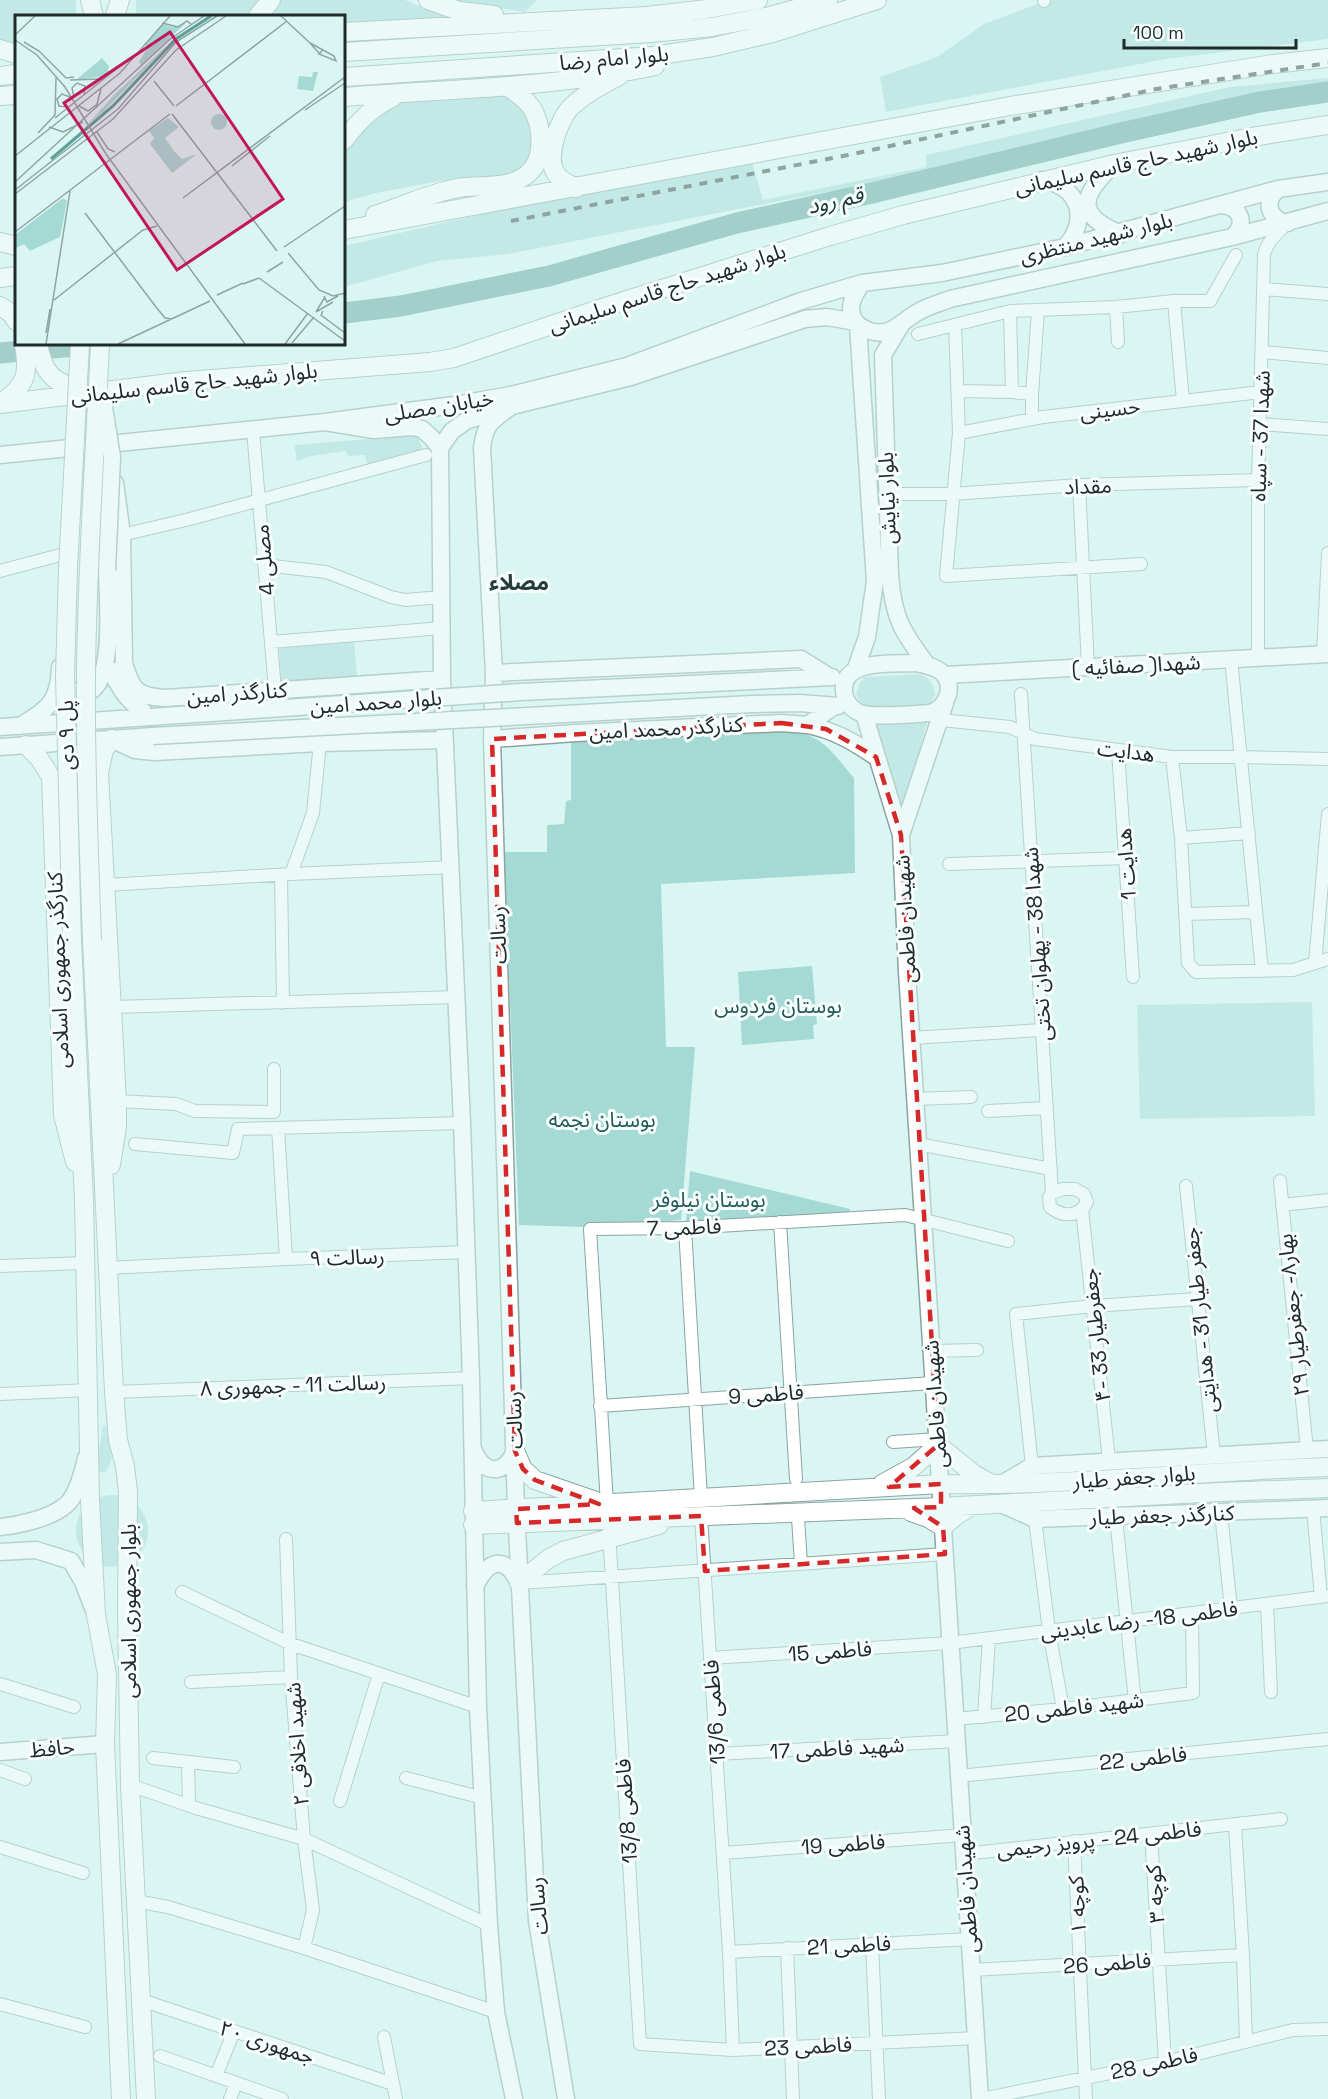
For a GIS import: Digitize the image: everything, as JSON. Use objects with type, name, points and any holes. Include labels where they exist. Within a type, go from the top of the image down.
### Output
[{"type":"main road","points":[[92,0],[94,15]]},
{"type":"main road","points":[[114,15],[120,0]]},
{"type":"main road","points":[[259,15],[271,0]]},
{"type":"main road","points":[[428,0],[459,11],[544,21]]},
{"type":"main road","points":[[345,32],[647,15],[707,9],[758,0]]},
{"type":"main road","name":"بلوار امام رضا","points":[[345,52],[651,33],[712,27],[770,16],[828,0]]},
{"type":"main road","name":"بلوار امام رضا","points":[[345,77],[653,57],[713,47],[773,33],[877,0]]},
{"type":"main road","points":[[345,97],[508,87],[628,71],[667,63],[713,47]]},
{"type":"main road","points":[[0,49],[15,54]]},
{"type":"main road","points":[[0,56],[15,54]]},
{"type":"main road","points":[[345,227],[576,188],[1011,106],[1273,64],[1328,58]]},
{"type":"main road","points":[[576,188],[556,175],[554,169],[554,141],[559,125],[569,108],[586,94],[628,71]]},
{"type":"main road","points":[[0,76],[15,74]]},
{"type":"main road","points":[[345,227],[458,188],[510,183],[526,176],[539,152],[541,138],[538,123],[525,99],[508,87]]},
{"type":"main road","points":[[345,139],[365,115],[383,101],[402,93]]},
{"type":"main road","points":[[0,96],[15,94]]},
{"type":"main road","name":"بلوار شهید حاج قاسم سلیمانی","points":[[1,403],[102,377],[186,381],[430,362],[454,358],[830,236],[1041,180],[1252,137],[1328,125]]},
{"type":"main road","points":[[1114,164],[1096,183],[1088,196],[1087,210],[1105,227],[1121,234]]},
{"type":"main road","points":[[1041,180],[1054,182],[1066,189],[1077,205],[1079,225],[1074,238],[1065,248]]},
{"type":"main road","name":"بلوار شهید منتظری","points":[[862,283],[942,273],[1065,248],[1278,189],[1328,182]]},
{"type":"main road","points":[[1278,189],[1272,195],[1269,210],[1280,222],[1288,223]]},
{"type":"main road","points":[[1222,205],[1237,210],[1241,217],[1242,225],[1232,237]]},
{"type":"main road","name":"بلوار شهید منتظری","points":[[901,325],[918,311],[950,299],[1232,237],[1328,211]]},
{"type":"main road","points":[[0,242],[15,246]]},
{"type":"main road","points":[[0,278],[15,276]]},
{"type":"main road","name":"خیابان مصلی","points":[[0,455],[66,458],[252,430],[454,405],[563,383],[627,366],[801,301],[862,283]]},
{"type":"main road","name":"بلوار نیایش","points":[[852,672],[867,637],[875,581],[861,352],[857,324],[852,316],[851,308],[853,297],[862,283]]},
{"type":"main road","points":[[0,304],[15,301]]},
{"type":"main road","points":[[0,304],[15,319]]},
{"type":"main road","points":[[827,317],[843,328],[861,352]]},
{"type":"main road","name":"خیابان مصلی","points":[[436,452],[452,431],[466,421],[512,406],[631,377],[805,319],[827,317],[857,324],[873,332],[891,331],[901,325]]},
{"type":"main road","name":"بلوار نیایش","points":[[901,325],[883,355],[892,601],[904,633],[928,666]]},
{"type":"main road","name":"پل ۹ دی","points":[[80,345],[68,568],[65,677],[72,941],[81,1126]]},
{"type":"main road","name":"پل ۹ دی","points":[[101,1125],[87,801],[86,677],[88,569],[103,345]]},
{"type":"main road","points":[[32,352],[47,371],[64,385],[102,377],[112,457],[107,570],[107,653],[101,682],[94,690],[75,693],[68,689],[60,675]]},
{"type":"main road","points":[[1,403],[16,393],[23,383],[32,352]]},
{"type":"main road","points":[[512,406],[490,421],[483,433],[494,673],[801,659],[831,677]]},
{"type":"main road","points":[[326,422],[374,430],[412,427],[422,429],[436,452],[442,597],[442,680]]},
{"type":"main road","points":[[66,458],[67,467],[80,454],[92,453],[104,457],[114,473],[122,535],[124,663],[116,681]]},
{"type":"main road","points":[[20,726],[44,712],[53,702],[60,675],[66,458]]},
{"type":"main road","points":[[107,653],[124,663]]},
{"type":"main road","points":[[107,653],[116,681],[130,701],[150,717]]},
{"type":"main road","name":"شهدا( صفائیه )","points":[[945,675],[1326,654]]},
{"type":"main road","name":"کنارگذر امین","points":[[124,663],[132,686],[137,691],[150,697],[165,698],[442,680]]},
{"type":"main road","name":"بلوار محمد امین","points":[[0,727],[521,692],[831,677],[865,666],[917,663],[928,666]]},
{"type":"main road","points":[[901,835],[935,717],[945,703],[949,689],[945,675],[928,666]]},
{"type":"main road","name":"شهیدان فاطمی","points":[[852,672],[843,688],[845,697],[876,758],[901,835],[922,1220],[980,2099]]},
{"type":"main road","name":"رسالت","points":[[494,673],[492,739],[519,1583],[537,1921],[566,2099]]},
{"type":"main road","name":"رسالت","points":[[442,680],[458,997],[471,1378],[478,1707],[489,1925],[496,2012],[514,2099]]},
{"type":"main road","name":"بلوار محمد امین","points":[[0,747],[153,736],[752,704],[800,703],[935,717]]},
{"type":"main road","points":[[807,725],[850,709]]},
{"type":"main road","name":"کنارگذر محمد امین","points":[[492,739],[781,723],[807,725],[843,735],[876,758]]},
{"type":"main road","points":[[105,1199],[117,1126],[117,1101],[99,773],[104,750],[111,739],[135,750],[154,752],[320,743],[445,740]]},
{"type":"main road","points":[[26,745],[39,758],[51,777],[58,766],[77,760],[90,764],[99,773]]},
{"type":"main road","name":"کنارگذر جمهوری اسلامی","points":[[51,777],[63,1115],[84,1200]]},
{"type":"main road","name":"بلوار جمهوری اسلامی","points":[[101,1125],[114,1392],[118,1440],[125,1466],[128,1492],[130,1785],[146,2099]]},
{"type":"main road","name":"بلوار جمهوری اسلامی","points":[[81,1126],[96,1615],[107,1674],[105,1744],[122,2099]]},
{"type":"main road","points":[[0,1527],[28,1522],[67,1504],[82,1477],[89,1442]]},
{"type":"main road","points":[[875,1488],[913,1467],[938,1442],[974,1474],[996,1485],[1032,1466],[1328,1449]]},
{"type":"main road","points":[[472,1448],[478,1461],[484,1467],[499,1469],[505,1466],[515,1451]]},
{"type":"main road","points":[[515,1451],[523,1469],[535,1480],[607,1512]]},
{"type":"main road","name":"بلوار جعفر طیار","points":[[607,1512],[700,1498],[941,1484],[996,1485],[1328,1467]]},
{"type":"main road","name":"بلوار جعفر طیار","points":[[697,1516],[897,1509],[1328,1488]]},
{"type":"main road","name":"کنارگذر جعفر طیار","points":[[999,1503],[1035,1519],[1116,1518],[1321,1509]]},
{"type":"main road","points":[[897,1509],[928,1518],[943,1527],[973,1505]]},
{"type":"main road","points":[[473,1518],[607,1512],[697,1516]]},
{"type":"main road","points":[[475,1586],[484,1570],[492,1565],[500,1564],[514,1572],[519,1583],[548,1559],[563,1551],[697,1516]]},
{"type":"main road","points":[[0,1552],[36,1551],[71,1561],[83,1582],[96,1615]]},
{"type":"main road","name":"حافظ","points":[[0,1752],[105,1744]]},
{"type":"street","name":"شهدا 37 - سپاه","points":[[1258,657],[1258,480],[1266,247],[1288,223]]},
{"type":"street","points":[[918,334],[1010,312],[1116,307],[1174,301],[1210,301],[1236,255]]},
{"type":"street","points":[[1264,289],[1328,294]]},
{"type":"street","points":[[1174,301],[1183,401]]},
{"type":"street","points":[[1116,307],[1118,342]]},
{"type":"street","points":[[1032,419],[1038,311]]},
{"type":"street","points":[[1010,312],[1012,392]]},
{"type":"street","points":[[955,325],[959,433],[946,576],[1141,564]]},
{"type":"street","points":[[1263,352],[1328,358]]},
{"type":"street","points":[[959,391],[1032,394]]},
{"type":"street","name":"حسینی","points":[[959,433],[1032,419],[1261,392]]},
{"type":"street","points":[[1261,424],[1328,429]]},
{"type":"street","name":"مصلی 4","points":[[252,430],[275,690]]},
{"type":"street","points":[[130,533],[259,501],[436,452]]},
{"type":"street","name":"مقداد","points":[[887,494],[952,494],[1078,485],[1258,480]]},
{"type":"street","points":[[1078,485],[1088,667]]},
{"type":"street","points":[[1326,654],[1328,553]]},
{"type":"street","points":[[0,571],[64,554]]},
{"type":"street","points":[[264,565],[326,572],[391,597],[405,600],[442,597]]},
{"type":"street","points":[[271,642],[442,628]]},
{"type":"street","points":[[1231,659],[1262,971]]},
{"type":"street","name":"شهدا 38 - پهلوان تختی","points":[[1021,694],[1052,1193]]},
{"type":"street","name":"هدایت","points":[[935,717],[1010,727],[1035,740],[1172,757],[1241,756],[1328,759]]},
{"type":"street","points":[[283,1003],[286,874],[313,813],[320,743]]},
{"type":"street","name":"هدایت 1","points":[[1118,751],[1133,977]]},
{"type":"street","points":[[1172,757],[1181,838],[1188,963],[1196,972],[1262,971],[1293,970],[1328,959]]},
{"type":"street","points":[[1315,963],[1328,814]]},
{"type":"street","points":[[1181,838],[1249,834]]},
{"type":"street","points":[[949,864],[1125,858]]},
{"type":"street","points":[[106,885],[452,867]]},
{"type":"street","points":[[1185,914],[1256,912]]},
{"type":"street","points":[[113,1007],[458,997]]},
{"type":"street","points":[[911,1038],[1042,1029]]},
{"type":"street","points":[[117,1101],[176,1104],[195,1111],[274,1112],[274,1069]]},
{"type":"street","points":[[915,1099],[971,1097]]},
{"type":"street","points":[[988,1111],[1047,1108]]},
{"type":"street","points":[[135,1144],[233,1154],[238,1130],[462,1123]]},
{"type":"street","name":"رسالت ۹","points":[[278,1128],[286,1259],[467,1252]]},
{"type":"street","points":[[918,1144],[1051,1169]]},
{"type":"street","name":"بهار۸- جعفرطیار ۲۹","points":[[1280,1181],[1307,1450]]},
{"type":"street","name":"جعفر طیار 31 - هدایتی","points":[[1186,1186],[1214,1455]]},
{"type":"street","points":[[1063,1189],[1081,1192],[1087,1202],[1082,1209],[1071,1215],[1065,1215],[1054,1211],[1048,1202],[1052,1193],[1063,1189]]},
{"type":"street","points":[[1282,1204],[1328,1200]]},
{"type":"street","name":"۴- جعفرطیار 33","points":[[1082,1209],[1109,1460]]},
{"type":"street","name":"فاطمی 7","points":[[590,1228],[684,1228],[906,1215],[1008,1241]]},
{"type":"street","points":[[780,1222],[796,1479]]},
{"type":"street","name":"فاطمی 13/8","points":[[590,1228],[640,2044]]},
{"type":"street","points":[[684,1228],[700,1498]]},
{"type":"street","points":[[108,1268],[286,1259]]},
{"type":"street","points":[[0,1266],[85,1263]]},
{"type":"street","points":[[1032,1466],[1016,1314],[1197,1299]]},
{"type":"street","points":[[931,1351],[977,1350]]},
{"type":"street","name":"رسالت 11 - جمهوری ۸","points":[[114,1392],[471,1378]]},
{"type":"street","name":"فاطمی 9","points":[[600,1406],[933,1383]]},
{"type":"street","points":[[0,1394],[88,1390]]},
{"type":"street","points":[[893,1442],[938,1442]]},
{"type":"street","points":[[1321,1509],[1324,1596]]},
{"type":"street","points":[[1221,1513],[1231,1608]]},
{"type":"street","name":"فاطمی 13/6","points":[[697,1516],[705,1571],[733,2050]]},
{"type":"street","points":[[798,1518],[801,1564]]},
{"type":"street","points":[[1116,1518],[1135,1701]]},
{"type":"street","points":[[1035,1519],[1049,1631],[1063,1709]]},
{"type":"street","name":"شهید اخلاقی ۲","points":[[286,1539],[291,1677],[304,1839],[313,1910],[304,1948]]},
{"type":"street","points":[[519,1583],[945,1554]]},
{"type":"street","points":[[182,1592],[291,1644],[478,1707]]},
{"type":"street","name":"فاطمی 18- رضا عابدینی","points":[[950,1643],[1324,1596]]},
{"type":"street","points":[[1267,1604],[1271,1692]]},
{"type":"street","name":"شهید فاطمی 20","points":[[955,1719],[1193,1694],[1192,1613]]},
{"type":"street","points":[[984,1717],[989,1639]]},
{"type":"street","name":"فاطمی 15","points":[[710,1659],[950,1643]]},
{"type":"street","points":[[340,1801],[379,1674]]},
{"type":"street","points":[[191,1682],[291,1677]]},
{"type":"street","points":[[0,1684],[74,1707]]},
{"type":"street","name":"فاطمی 22","points":[[959,1776],[1328,1739]]},
{"type":"street","name":"شهید فاطمی 17","points":[[716,1754],[957,1741]]},
{"type":"street","points":[[153,1758],[234,1767]]},
{"type":"street","points":[[188,1761],[189,1805]]},
{"type":"street","points":[[0,1770],[25,1779]]},
{"type":"street","points":[[405,1778],[483,1798]]},
{"type":"street","points":[[130,1785],[304,1839],[489,1925]]},
{"type":"street","name":"فاطمی 24 - پرویز رحیمی","points":[[964,1854],[1281,1820]]},
{"type":"street","points":[[1235,1825],[1246,2042]]},
{"type":"street","name":"کوچه ۳","points":[[1151,1834],[1165,2062]]},
{"type":"street","name":"فاطمی 19","points":[[723,1853],[963,1835]]},
{"type":"street","name":"کوچه ۱","points":[[1074,1841],[1086,2099]]},
{"type":"street","points":[[0,1847],[83,1874]]},
{"type":"street","points":[[136,1901],[168,1908],[304,1948],[496,2012]]},
{"type":"street","name":"فاطمی 21","points":[[729,1952],[969,1938]]},
{"type":"street","points":[[872,1944],[879,2095]]},
{"type":"street","points":[[787,1948],[793,2098]]},
{"type":"street","name":"فاطمی 26","points":[[972,1970],[1243,1955]]},
{"type":"street","name":"جمهوری ۲۰","points":[[141,2000],[393,2084]]},
{"type":"street","points":[[0,2004],[84,2027]]},
{"type":"street","name":"فاطمی 28","points":[[980,2099],[1165,2062],[1293,2030],[1328,2029]]},
{"type":"street","points":[[216,2076],[234,2031]]},
{"type":"street","points":[[384,2037],[396,2099]]},
{"type":"street","name":"فاطمی 23","points":[[640,2044],[733,2050],[976,2038]]},
{"type":"street","points":[[160,2055],[282,2099]]},
{"type":"street","points":[[230,2099],[236,2083]]},
{"type":"highlighted area","points":[[781,723],[826,729],[876,757],[901,835],[938,1445],[889,1487],[941,1484],[941,1507],[914,1508],[943,1527],[945,1554],[705,1571],[701,1516],[517,1523],[516,1509],[599,1504],[535,1480],[523,1469],[515,1451],[492,739]]},
{"type":"green space","points":[[0,0],[76,0],[76,15],[15,15],[15,42],[0,42]]},
{"type":"green space","points":[[136,0],[264,0],[250,15],[136,15]]},
{"type":"green space","points":[[280,0],[405,0],[429,10],[462,19],[345,28],[345,15],[270,15]]},
{"type":"green space","points":[[452,0],[537,0],[525,12]]},
{"type":"green space","points":[[1048,0],[1328,0],[1328,39],[1166,59],[886,112],[880,77],[937,57],[984,24]]},
{"type":"green space","points":[[1328,78],[1328,86],[944,169],[508,254],[437,261],[345,287],[345,246],[503,209],[752,163],[763,200],[926,167],[926,155],[1230,87]]},
{"type":"green space","points":[[500,95],[520,105],[536,136],[525,170],[485,180],[440,181],[376,193],[345,202],[345,147],[359,128],[395,104],[420,99]]},
{"type":"green space","points":[[417,435],[423,450],[368,468],[365,455],[348,456],[346,451],[311,456],[297,461],[294,445]]},
{"type":"green space","points":[[354,640],[357,677],[281,684],[279,646]]},
{"type":"green space","points":[[920,674],[929,680],[935,695],[927,707],[868,707],[858,700],[856,693],[860,682],[865,677]]},
{"type":"green space","points":[[927,722],[902,817],[867,723]]},
{"type":"green space","name":"بوستان نجمه","points":[[792,732],[812,737],[820,742],[834,754],[854,778],[855,873],[661,884],[666,1047],[695,1047],[681,1220],[583,1227],[519,1225],[504,852],[547,852],[547,825],[564,824],[566,801],[571,800],[571,735]]},
{"type":"green space","name":"بوستان فردوس","points":[[812,966],[817,1024],[813,1025],[814,1039],[742,1045],[738,972]]},
{"type":"green space","points":[[1312,1002],[1315,1116],[1140,1119],[1137,1005]]},
{"type":"green space","name":"بوستان نیلوفر","points":[[690,1171],[850,1209],[849,1214],[686,1221]]},
{"type":"green space","points":[[106,1425],[112,1459],[107,1471],[102,1473],[97,1463],[103,1426]]},
{"type":"green space","points":[[112,1495],[132,1501],[142,1511],[148,1531],[142,1551],[132,1561],[112,1567],[92,1561],[82,1551],[76,1531],[82,1511],[92,1501]]},
{"type":"waterway","name":"قم رود","points":[[345,313],[401,306],[549,276],[737,223],[1260,102],[1328,92]]},
{"type":"waterway","name":"قم رود","points":[[0,353],[84,345]]},
{"type":"railway","points":[[511,221],[848,155],[1156,89],[1328,63]]},
{"type":"district","name":"مصلاء","points":[[519,582]]}]
